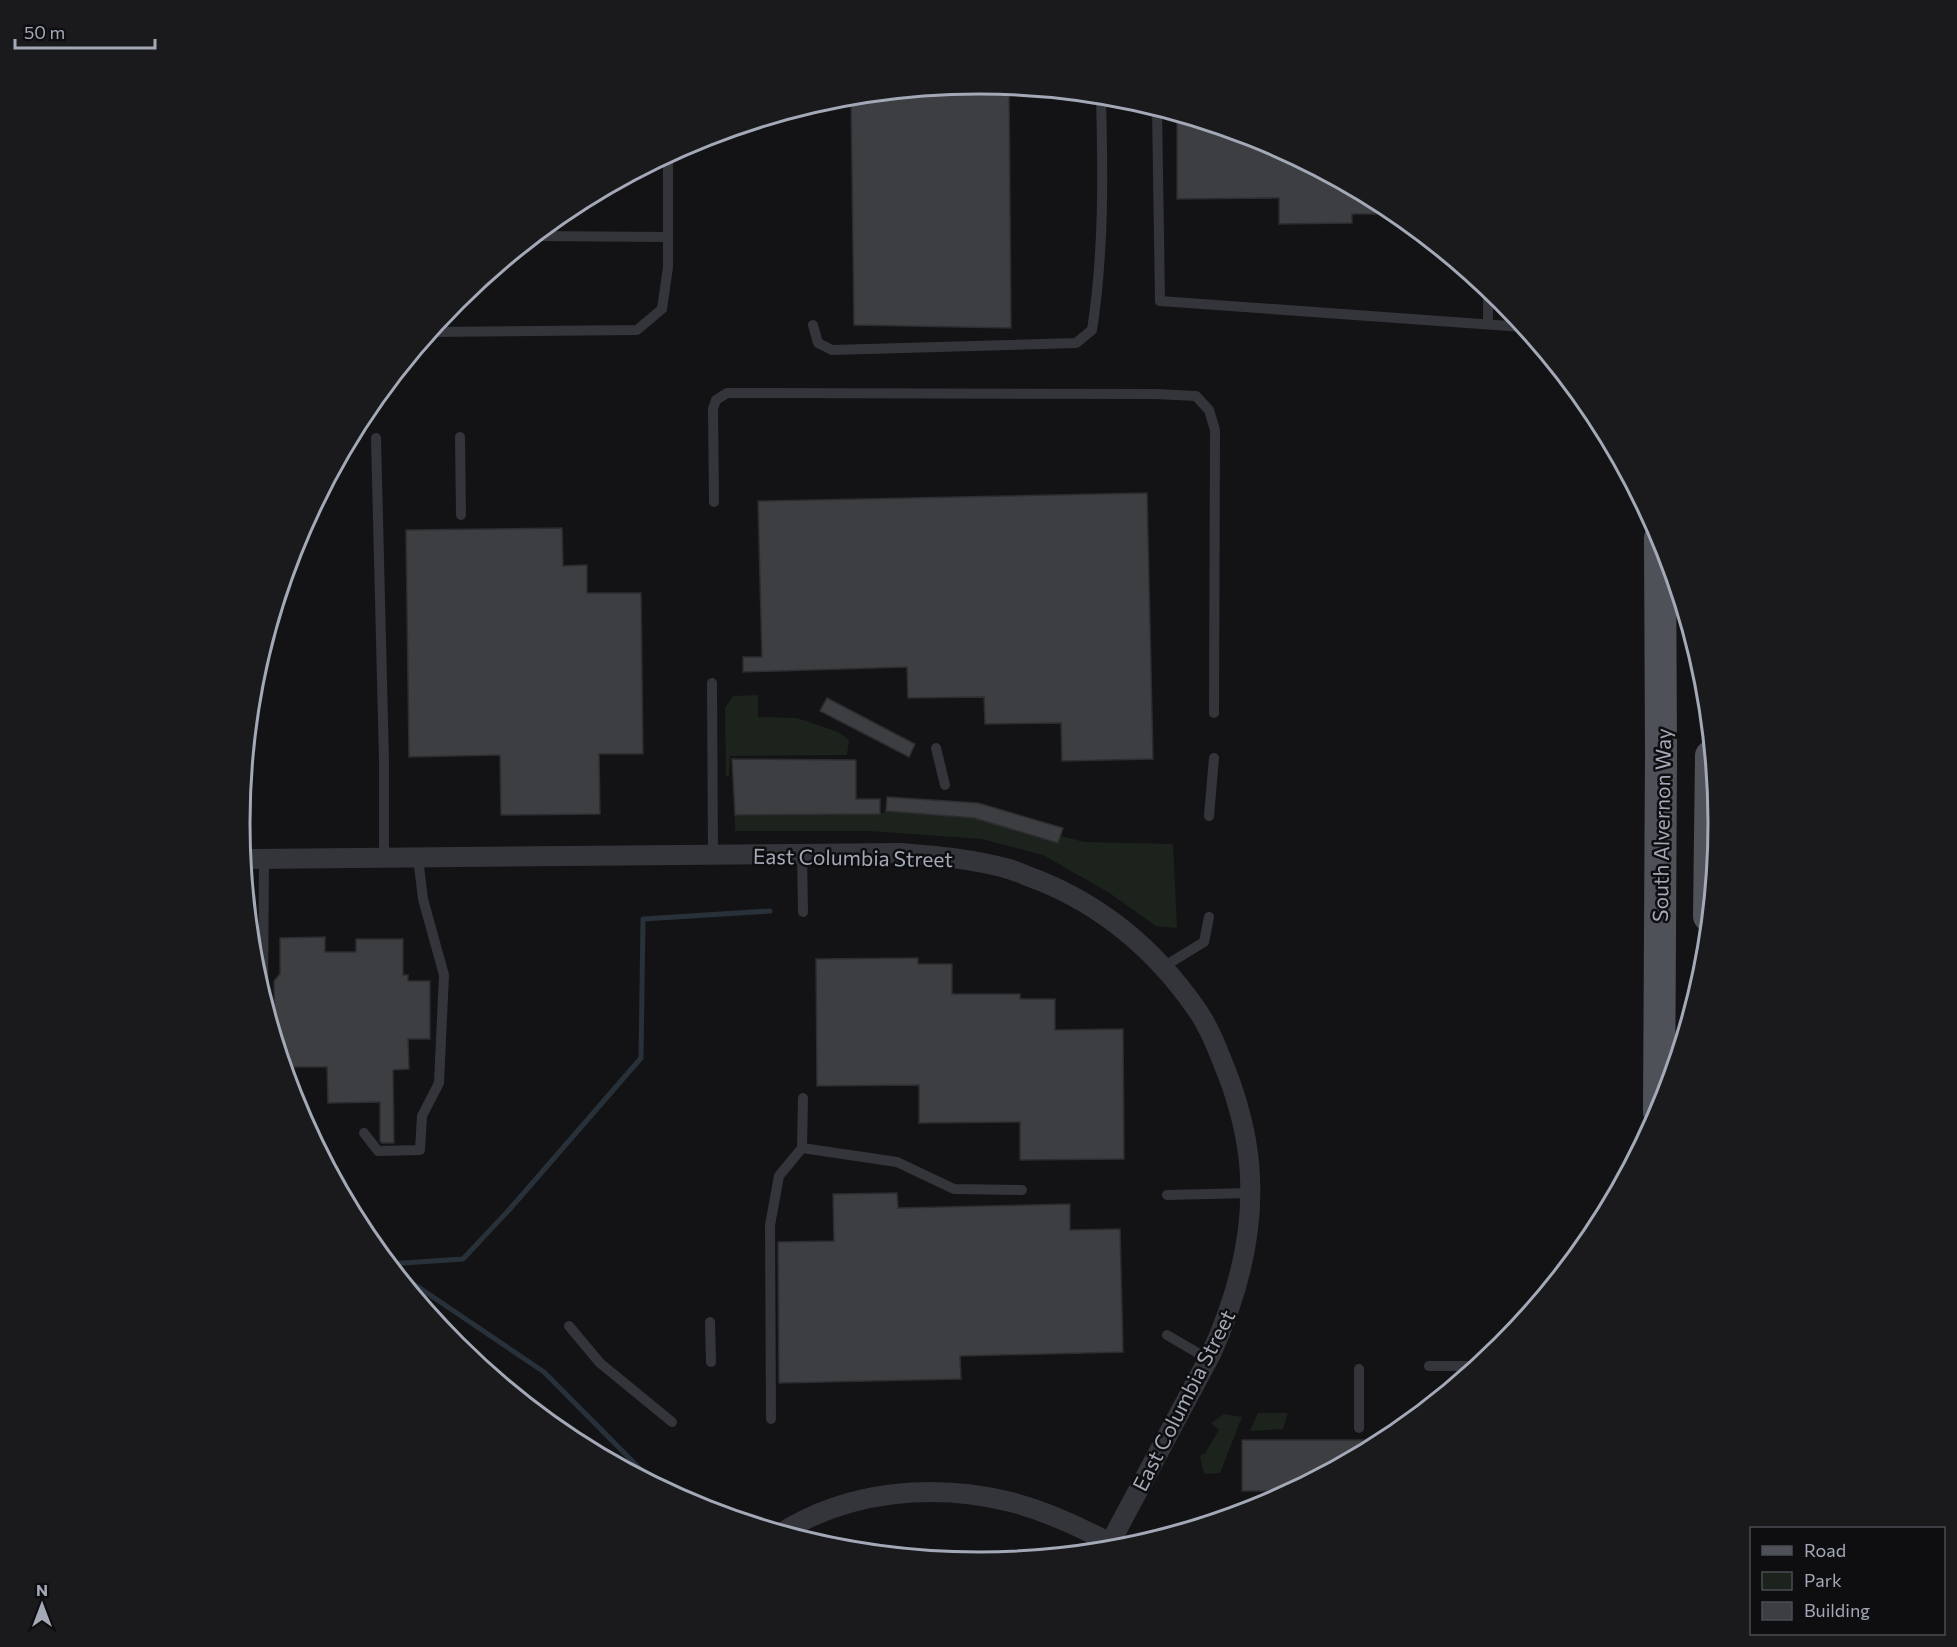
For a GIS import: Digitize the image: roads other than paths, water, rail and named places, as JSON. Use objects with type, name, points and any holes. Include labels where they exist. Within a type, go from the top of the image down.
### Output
[{"type":"main road","name":"South Alvernon Way","points":[[1659,1083],[1662,732],[1660,566]]},
{"type":"street","name":"East Columbia Street","points":[[251,859],[901,853],[955,857],[1010,869],[1056,887],[1098,910],[1131,935],[1163,967],[1196,1008],[1221,1058],[1237,1101],[1251,1178],[1244,1257],[1225,1324],[1119,1538]]},
{"type":"street","points":[[790,1528],[822,1511],[866,1499],[914,1492],[957,1492],[1039,1511],[1104,1541]]},
{"type":"lane","points":[[813,325],[818,343],[832,350],[1076,343],[1092,330],[1098,295],[1103,180],[1101,106]]},
{"type":"lane","points":[[1157,117],[1160,301],[1511,326]]},
{"type":"lane","points":[[440,332],[638,330],[662,309],[668,267],[668,165]]},
{"type":"lane","points":[[547,236],[668,237]]},
{"type":"lane","points":[[1488,302],[1488,324]]},
{"type":"lane","points":[[714,502],[713,409],[716,400],[727,393],[1156,393],[1196,396],[1209,410],[1215,430],[1214,713]]},
{"type":"lane","points":[[460,437],[461,515]]},
{"type":"lane","points":[[376,438],[384,761],[384,858]]},
{"type":"lane","points":[[712,683],[713,855]]},
{"type":"lane","points":[[936,748],[945,785]]},
{"type":"lane","points":[[1209,816],[1214,758]]},
{"type":"lane","points":[[802,854],[803,912]]},
{"type":"lane","points":[[364,1133],[378,1151],[420,1150],[422,1116],[439,1083],[444,975],[423,900],[418,858]]},
{"type":"lane","points":[[263,962],[264,859]]},
{"type":"lane","points":[[1163,967],[1204,942],[1209,917]]},
{"type":"lane","points":[[771,1419],[770,1225],[779,1176],[802,1148],[803,1098]]},
{"type":"lane","points":[[802,1148],[897,1162],[954,1190],[1022,1190]]},
{"type":"lane","points":[[1167,1195],[1250,1193]]},
{"type":"lane","points":[[710,1322],[711,1362]]},
{"type":"lane","points":[[569,1326],[600,1363],[672,1422]]},
{"type":"lane","points":[[1167,1335],[1208,1359]]},
{"type":"lane","points":[[1429,1366],[1465,1366]]},
{"type":"lane","points":[[1359,1369],[1359,1428]]},
{"type":"waterway","points":[[397,1263],[463,1259],[509,1210],[641,1058],[643,919],[770,911]]},
{"type":"waterway","points":[[414,1284],[544,1372],[640,1468]]}]
